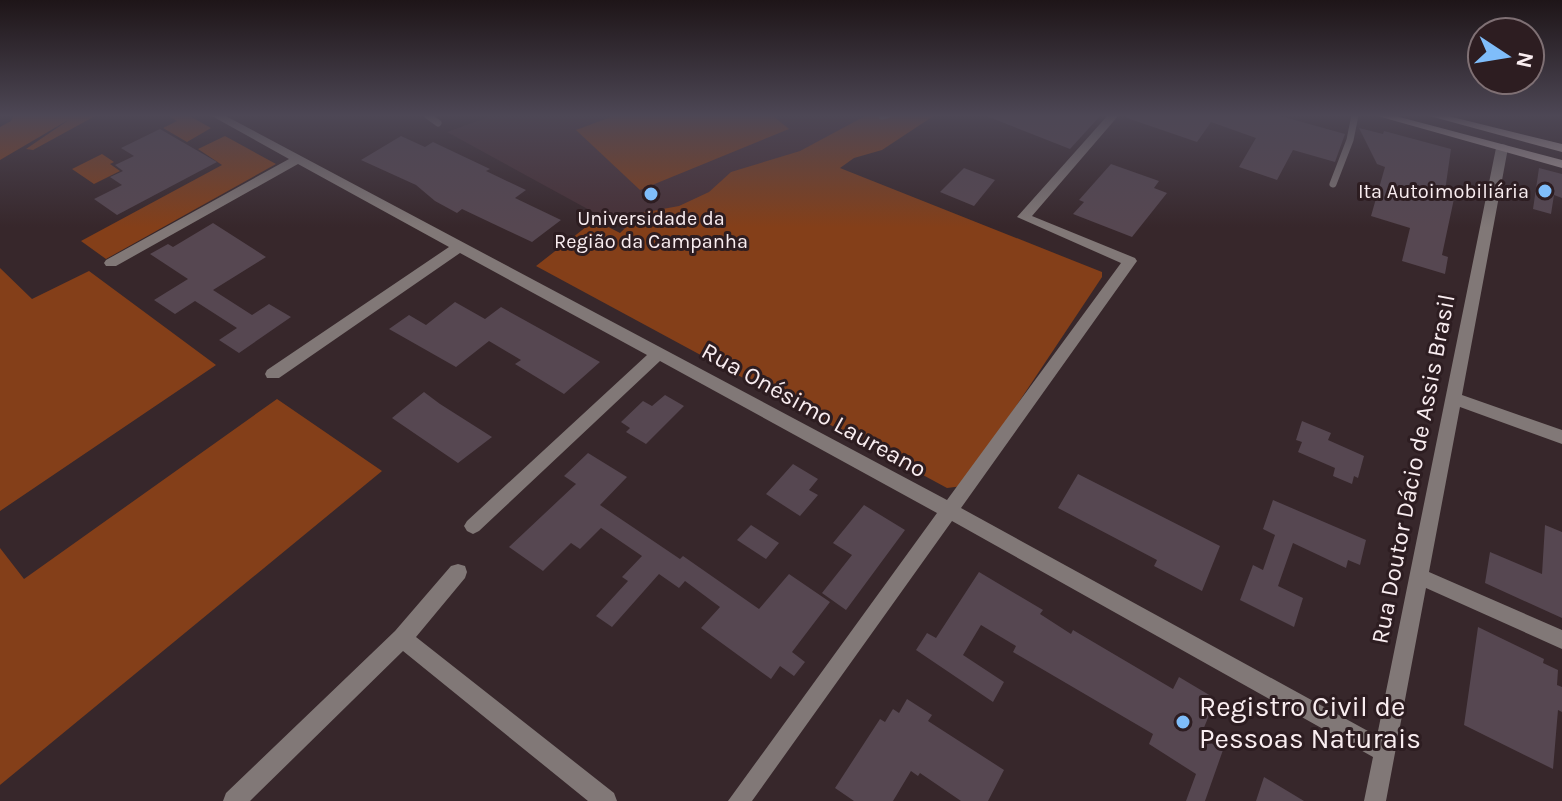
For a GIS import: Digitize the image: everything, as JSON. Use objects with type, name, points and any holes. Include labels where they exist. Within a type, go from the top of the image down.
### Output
[{"type":"main road","points":[[1518,152],[1562,164]]},
{"type":"street","name":"Rua Onésimo Laureano","points":[[286,152],[950,511],[1386,753]]},
{"type":"street","points":[[739,801],[1130,261],[1024,217],[1081,152]]},
{"type":"street","name":"Rua Doutor Dácio de Assis Brasil","points":[[1375,801],[1501,152]]},
{"type":"street","points":[[111,263],[298,159]]},
{"type":"street","points":[[273,374],[460,246]]},
{"type":"street","points":[[473,526],[659,353]]},
{"type":"street","points":[[1453,398],[1562,437]]},
{"type":"street","points":[[234,801],[402,638],[458,572]]},
{"type":"street","points":[[1418,576],[1562,640]]},
{"type":"street","points":[[402,638],[593,797]]},
{"type":"lane","points":[[1333,184],[1345,152]]},
{"type":"shaded area","points":[[0,152],[13,152],[0,160]]},
{"type":"shaded area","points":[[203,152],[255,152],[276,164],[106,259],[81,241],[222,165]]},
{"type":"shaded area","points":[[484,152],[822,152],[626,230]]},
{"type":"shaded area","points":[[600,152],[732,152],[640,190]]},
{"type":"shaded area","points":[[795,152],[874,152],[854,158],[840,168],[1102,272],[1102,277],[963,486],[947,488],[536,266],[595,220],[620,233],[641,213],[679,206],[709,192],[731,172]]},
{"type":"shaded area","points":[[102,154],[114,162],[110,164],[120,171],[94,184],[72,169]]},
{"type":"shaded area","points":[[0,268],[32,299],[89,271],[216,365],[0,511]]},
{"type":"shaded area","points":[[277,399],[382,471],[0,785],[0,548],[24,579]]},
{"type":"building","points":[[128,152],[200,152],[217,162],[117,215],[94,199],[122,185],[110,177],[123,171],[115,165],[134,156]]},
{"type":"building","points":[[374,152],[455,152],[526,190],[515,198],[561,220],[532,242],[462,209],[457,213],[435,201],[416,185],[361,160]]},
{"type":"building","points":[[1248,152],[1292,152],[1277,180],[1239,167]]},
{"type":"building","points":[[1301,152],[1338,152],[1335,162]]},
{"type":"building","points":[[1371,152],[1451,152],[1445,191],[1455,194],[1442,255],[1448,257],[1445,274],[1402,261],[1410,228],[1371,216],[1385,167],[1377,164]]},
{"type":"building","points":[[1111,164],[1159,181],[1154,188],[1167,193],[1132,237],[1073,214],[1084,202],[1079,200]]},
{"type":"building","points":[[964,168],[995,180],[974,206],[940,192]]},
{"type":"building","name":"Ita Autoimobiliária","points":[[1539,168],[1562,174],[1562,198],[1554,195],[1551,214],[1533,209]]},
{"type":"building","points":[[213,223],[266,257],[213,290],[252,315],[269,304],[291,317],[239,353],[219,340],[237,328],[195,301],[175,314],[154,300],[188,279],[150,254],[168,244],[173,247]]},
{"type":"building","points":[[455,302],[485,319],[501,307],[600,362],[564,394],[515,364],[521,360],[489,341],[456,367],[389,329],[409,315],[426,325]]},
{"type":"building","points":[[424,392],[492,437],[458,463],[392,418]]},
{"type":"building","points":[[665,395],[684,406],[646,444],[626,432],[630,428],[621,422],[643,401],[652,406]]},
{"type":"building","points":[[1302,421],[1331,433],[1328,440],[1364,456],[1358,478],[1354,476],[1352,484],[1333,476],[1335,468],[1298,452],[1302,442],[1296,440]]},
{"type":"building","points":[[588,453],[627,477],[600,505],[680,559],[683,556],[759,609],[789,574],[830,602],[792,652],[805,662],[794,676],[780,666],[771,679],[701,628],[720,607],[685,581],[679,588],[659,574],[612,627],[596,616],[628,581],[622,577],[642,556],[601,528],[580,549],[571,543],[543,571],[509,547],[576,484],[564,476]]},
{"type":"building","points":[[793,464],[818,479],[809,490],[818,495],[800,516],[766,494]]},
{"type":"building","points":[[1078,474],[1220,546],[1202,591],[1154,566],[1157,560],[1058,508]]},
{"type":"building","points":[[1273,500],[1366,540],[1360,565],[1348,560],[1346,568],[1293,543],[1278,586],[1303,598],[1294,627],[1240,600],[1253,565],[1263,570],[1275,535],[1263,529]]},
{"type":"building","points":[[864,505],[905,530],[846,610],[822,593],[852,555],[833,543]]},
{"type":"building","points":[[751,525],[779,543],[766,559],[737,540]]},
{"type":"building","points":[[1545,525],[1562,532],[1562,618],[1485,583],[1490,552],[1542,574]]},
{"type":"building","points":[[979,572],[1043,610],[1040,614],[1071,634],[1073,630],[1173,689],[1179,677],[1216,699],[1200,737],[1223,750],[1205,801],[1186,801],[1196,774],[1149,744],[1153,734],[1013,652],[1016,646],[981,625],[963,655],[1004,682],[993,702],[916,650],[927,633],[936,638]]},
{"type":"building","points":[[1478,627],[1544,659],[1543,663],[1558,670],[1557,685],[1562,687],[1562,712],[1558,710],[1553,769],[1464,725]]},
{"type":"building","points":[[907,699],[932,715],[928,721],[1004,770],[988,801],[961,801],[920,773],[918,776],[911,771],[893,801],[854,801],[835,788],[880,719],[885,722],[893,709],[899,713]]},
{"type":"building","points":[[1264,777],[1304,801],[1256,801]]},
{"type":"place","name":"Ita Autoimobiliária","points":[[1545,191]]},
{"type":"place","name":"Universidade da Região da Campanha","points":[[651,194]]},
{"type":"place","name":"Registro Civil de Pessoas Naturais","points":[[1183,722]]}]
